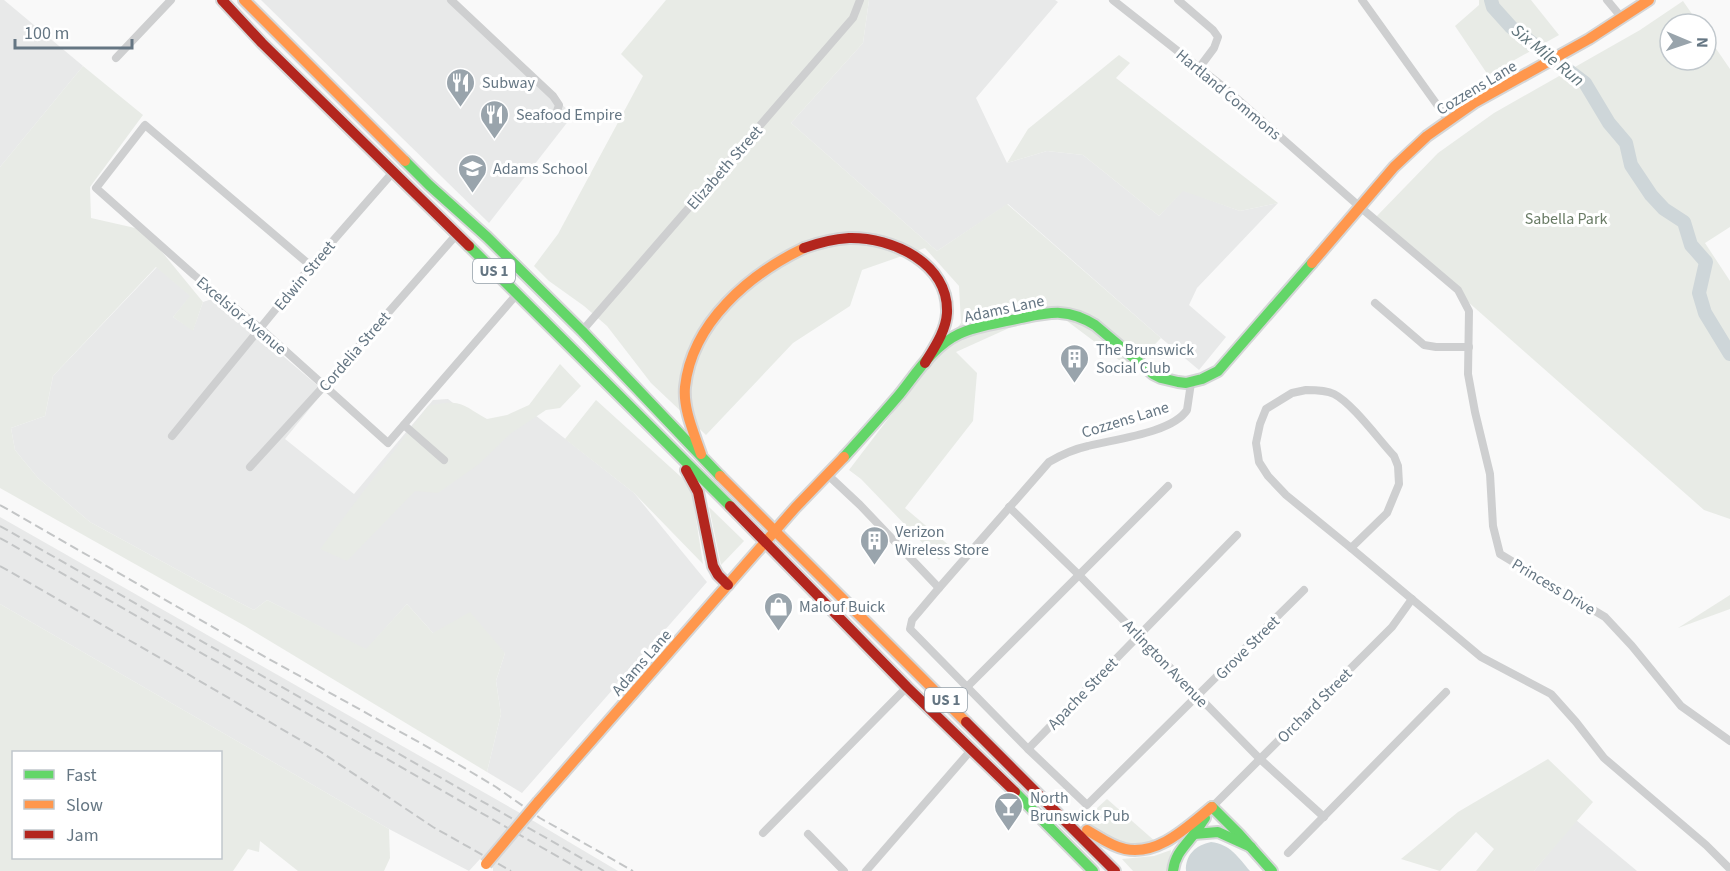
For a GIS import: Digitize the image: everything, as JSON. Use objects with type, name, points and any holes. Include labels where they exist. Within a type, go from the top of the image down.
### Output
[{"type":"main road","name":"US 1","points":[[222,0],[262,44],[394,171],[1093,871]]},
{"type":"main road","name":"US 1","points":[[244,0],[429,185],[487,237],[582,331],[702,458],[1115,871]]},
{"type":"main road","name":"Cozzens Lane","points":[[1191,383],[1200,381],[1218,371],[1360,207],[1410,151],[1427,136],[1474,103],[1565,53],[1649,0]]},
{"type":"main road","points":[[702,458],[688,416],[685,393],[688,372],[697,346],[712,321],[736,293],[776,262],[803,249],[833,239],[866,238],[900,248],[928,267],[942,287],[947,314],[943,331],[925,363]]},
{"type":"main road","name":"Adams Lane","points":[[482,867],[795,508],[829,476],[925,363],[953,337],[965,331],[1049,313],[1076,314],[1091,322],[1158,377],[1174,382],[1191,383]]},
{"type":"main road","points":[[674,451],[697,488],[713,566],[728,585]]},
{"type":"main road","points":[[1024,778],[1100,841],[1126,853],[1143,854],[1161,848],[1212,807]]},
{"type":"main road","points":[[1173,871],[1177,853],[1194,834],[1212,807]]},
{"type":"main road","points":[[1212,807],[1272,871]]},
{"type":"main road","points":[[1194,834],[1218,832],[1251,847]]},
{"type":"street","points":[[116,58],[171,0]]},
{"type":"street","points":[[451,0],[553,96],[559,105],[557,111]]},
{"type":"street","name":"Elizabeth Street","points":[[582,331],[853,18],[860,0]]},
{"type":"street","name":"Hartland Commons","points":[[1113,0],[1226,89],[1360,207]]},
{"type":"street","points":[[1178,0],[1218,37],[1214,48],[1199,68]]},
{"type":"street","points":[[1606,0],[1622,18]]},
{"type":"street","points":[[1366,1],[1448,120]]},
{"type":"street","name":"Excelsior Avenue","points":[[312,266],[145,125],[96,188],[194,275],[260,328],[388,443],[404,425]]},
{"type":"street","name":"Edwin Street","points":[[172,436],[260,328],[394,171]]},
{"type":"street","name":"Princess Drive","points":[[1360,207],[1458,290],[1468,311],[1468,374],[1490,474],[1493,526],[1500,554],[1605,617],[1681,706],[1730,741]]},
{"type":"street","name":"Cordelia Street","points":[[250,467],[457,234]]},
{"type":"street","points":[[444,460],[404,425],[517,294]]},
{"type":"street","points":[[1376,303],[1424,345],[1469,347]]},
{"type":"street","name":"Cozzens Lane","points":[[1087,806],[910,629],[912,620],[1049,462],[1087,446],[1152,430],[1177,421],[1187,410],[1191,383]]},
{"type":"street","points":[[1351,548],[1387,513],[1399,484],[1398,466],[1394,456],[1353,410],[1333,394],[1318,390],[1292,393],[1266,409],[1260,424],[1256,443],[1260,462],[1268,476],[1286,495],[1481,657],[1551,694],[1604,758],[1706,844],[1730,869]]},
{"type":"street","points":[[829,476],[939,588]]},
{"type":"street","points":[[967,687],[1168,486]]},
{"type":"street","name":"Arlington Avenue","points":[[1009,507],[1079,574],[1260,759],[1324,817]]},
{"type":"street","name":"Apache Street","points":[[1028,749],[1237,535]]},
{"type":"street","name":"Grove Street","points":[[1087,806],[1304,590]]},
{"type":"street","name":"Orchard Street","points":[[1212,807],[1392,627],[1412,599]]},
{"type":"street","points":[[763,833],[907,687]]},
{"type":"street","points":[[1288,853],[1446,692]]},
{"type":"street","points":[[866,871],[972,748]]},
{"type":"street","points":[[808,834],[844,871]]},
{"type":"shaded area","points":[[0,0],[4,0],[83,66],[0,167]]},
{"type":"shaded area","points":[[261,0],[452,0],[573,115],[489,223]]},
{"type":"shaded area","points":[[869,0],[1055,0],[1058,2],[976,98],[1007,163],[1047,151],[1083,155],[1159,216],[1183,190],[1240,211],[1278,203],[1197,288],[1189,305],[1226,337],[1199,370],[1008,204],[937,251],[791,123],[863,43]]},
{"type":"shaded area","points":[[157,267],[191,296],[173,317],[193,330],[203,302],[215,298],[324,391],[285,439],[354,494],[433,400],[448,399],[496,437],[535,415],[634,493],[707,582],[522,793],[487,772],[501,714],[496,681],[505,653],[433,633],[407,604],[366,650],[267,600],[254,610],[90,522],[38,478],[15,450],[11,428],[45,416],[53,376]]},
{"type":"shaded area","points":[[0,517],[618,871],[493,871],[493,868],[480,859],[469,871],[389,829],[0,604]]},
{"type":"shaded area","points":[[1576,820],[1637,871],[1534,871]]},
{"type":"shaded area","points":[[1211,842],[1229,848],[1250,871],[1186,871],[1187,860],[1192,852]]},
{"type":"green space","points":[[666,0],[869,0],[863,43],[791,123],[937,251],[1007,204],[1161,338],[1131,369],[1051,309],[956,352],[977,373],[973,421],[905,508],[951,547],[939,560],[861,479],[849,470],[961,323],[959,286],[925,248],[862,270],[850,306],[793,343],[706,435],[651,383],[607,326],[549,281],[534,266],[558,234],[643,76],[621,54]]},
{"type":"green space","points":[[1479,0],[1531,0],[1559,35],[1488,75],[1455,26],[1479,5]]},
{"type":"green space","name":"Sabella Park","points":[[1683,1],[1691,12],[1667,12]]},
{"type":"green space","name":"Sabella Park","points":[[1658,18],[1658,72],[1718,72],[1718,52],[1730,69],[1730,227],[1705,243],[1730,281],[1730,519],[1704,510],[1374,219],[1438,153],[1494,113]]},
{"type":"green space","points":[[1119,55],[1130,63],[1116,78],[1278,203],[1240,211],[1183,191],[1159,216],[1083,155],[1047,151],[1007,163],[1028,129]]},
{"type":"green space","points":[[83,66],[143,115],[90,187],[91,218],[144,230],[203,302],[193,331],[173,317],[190,296],[156,267],[53,376],[45,416],[11,428],[15,450],[38,478],[90,522],[254,610],[267,600],[366,649],[407,604],[433,633],[470,612],[505,653],[496,681],[501,714],[487,772],[245,626],[0,488],[0,167]]},
{"type":"green space","points":[[560,364],[581,386],[560,408],[546,410],[510,434],[479,464],[438,493],[415,491],[347,561],[320,549],[428,406],[459,404],[487,419],[507,415],[529,405]]},
{"type":"green space","points":[[596,400],[691,486],[703,564],[634,493],[565,439]]},
{"type":"green space","points":[[709,507],[744,541],[721,565]]},
{"type":"green space","points":[[1730,595],[1730,609],[1678,628]]},
{"type":"green space","points":[[0,604],[389,829],[390,858],[384,871],[298,871],[260,841],[259,852],[248,849],[233,871],[0,871]]},
{"type":"green space","points":[[1548,759],[1593,802],[1534,871],[1476,871],[1494,849],[1476,832],[1440,871],[1401,859],[1458,812]]},
{"type":"green space","points":[[1107,799],[1157,843],[1136,849],[1109,843],[1084,820]]},
{"type":"green space","points":[[1171,850],[1168,871],[1133,871],[1122,859],[1154,856]]},
{"type":"waterway","name":"Six Mile Run","points":[[1491,0],[1493,7],[1511,27],[1585,83],[1609,123],[1626,143],[1631,165],[1651,195],[1664,209],[1684,222],[1691,245],[1706,262],[1699,293],[1705,313],[1730,354]]},
{"type":"railway","points":[[0,505],[251,649],[451,760],[496,787],[540,818],[633,871]]},
{"type":"railway","points":[[0,526],[604,871]]},
{"type":"railway","points":[[0,538],[583,871]]},
{"type":"railway","points":[[0,566],[321,752],[433,827],[511,871]]},
{"type":"traffic: fast","points":[[405,161],[487,237],[582,331],[720,476]]},
{"type":"traffic: fast","points":[[469,246],[730,506]]},
{"type":"traffic: fast","points":[[844,457],[933,353],[950,339],[966,331],[1041,314],[1068,314],[1095,325],[1153,374],[1186,383],[1202,379],[1218,371],[1312,263]]},
{"type":"traffic: fast","points":[[1015,792],[1093,871]]},
{"type":"traffic: fast","points":[[1212,807],[1272,871]]},
{"type":"traffic: fast","points":[[1173,871],[1178,855],[1205,818]]},
{"type":"traffic: fast","points":[[1194,834],[1218,832],[1251,847]]},
{"type":"traffic: slow","points":[[244,0],[405,161]]},
{"type":"traffic: slow","points":[[1312,263],[1394,167],[1427,136],[1474,103],[1589,39],[1649,0]]},
{"type":"traffic: slow","points":[[701,454],[690,421],[685,395],[690,363],[699,342],[711,321],[744,286],[804,248]]},
{"type":"traffic: slow","points":[[538,802],[795,508],[844,457]]},
{"type":"traffic: slow","points":[[720,476],[966,722]]},
{"type":"traffic: slow","points":[[486,864],[538,802]]},
{"type":"traffic: slow","points":[[1087,830],[1120,848],[1138,850],[1150,848],[1172,838],[1212,807]]},
{"type":"traffic: jam","points":[[222,0],[262,43],[469,246]]},
{"type":"traffic: jam","points":[[804,248],[838,239],[866,239],[899,248],[915,256],[928,267],[939,280],[945,295],[947,313],[942,333],[925,363]]},
{"type":"traffic: jam","points":[[686,470],[698,492],[713,566],[728,585]]},
{"type":"traffic: jam","points":[[730,506],[907,687],[1015,792]]},
{"type":"traffic: jam","points":[[966,722],[1115,871]]},
{"type":"place","name":"Subway","points":[[461,108]]},
{"type":"place","name":"Seafood Empire","points":[[495,140]]},
{"type":"place","name":"Adams School","points":[[472,194]]},
{"type":"place","name":"The Brunswick Social Club","points":[[1075,384]]},
{"type":"place","name":"Verizon Wireless Store","points":[[874,566]]},
{"type":"place","name":"Malouf Buick","points":[[778,632]]},
{"type":"place","name":"North Brunswick Pub","points":[[1009,832]]}]
